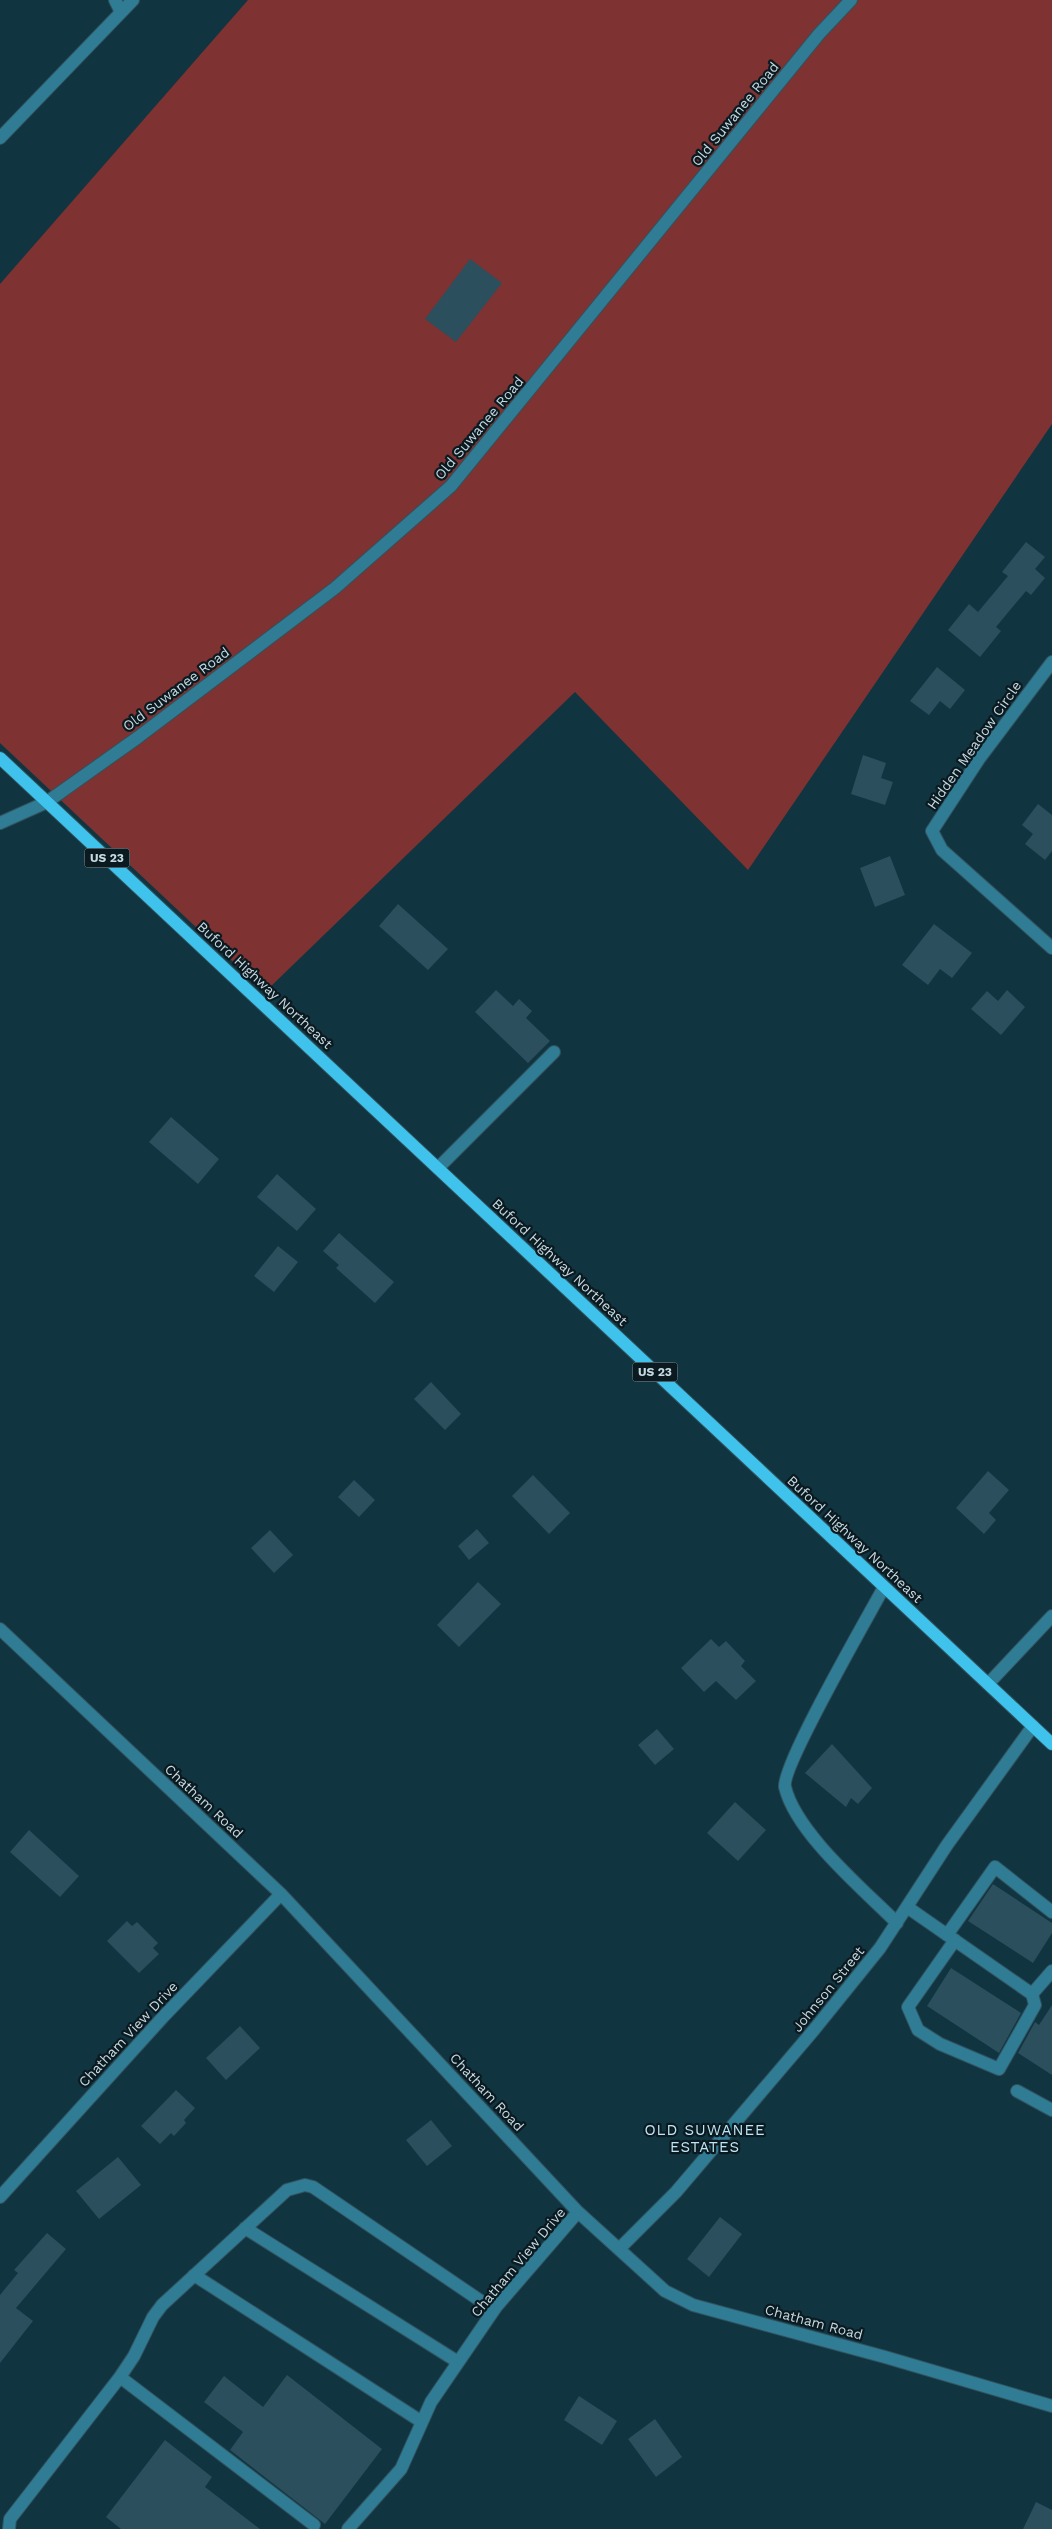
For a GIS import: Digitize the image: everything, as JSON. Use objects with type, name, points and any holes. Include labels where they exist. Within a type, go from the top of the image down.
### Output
[{"type":"main road","name":"US 23","points":[[0,758],[48,802]]},
{"type":"main road","name":"Buford Highway Northeast","points":[[48,802],[1052,1744]]},
{"type":"street","points":[[115,0],[121,12]]},
{"type":"street","points":[[0,138],[133,0]]},
{"type":"street","name":"Old Suwanee Road","points":[[0,823],[48,802],[137,738],[335,588],[451,486],[819,34],[851,0]]},
{"type":"street","name":"Hidden Meadow Circle","points":[[1052,662],[979,759],[932,831],[942,850],[1052,948]]},
{"type":"street","points":[[438,1168],[554,1052]]},
{"type":"street","points":[[884,1587],[798,1746],[784,1784],[790,1801],[806,1831],[897,1923]]},
{"type":"street","points":[[988,1684],[1052,1616]]},
{"type":"street","name":"Chatham Road","points":[[0,1629],[281,1894],[578,2212],[665,2291],[693,2305],[885,2357],[1052,2406]]},
{"type":"street","name":"Johnson Street","points":[[619,2249],[676,2192],[874,1956],[947,1845],[1033,1726]]},
{"type":"street","points":[[907,1907],[951,1937],[1032,1994],[1035,2005],[999,2069],[940,2044],[918,2030],[908,2007],[951,1937],[994,1868],[1052,1912]]},
{"type":"street","name":"Chatham View Drive","points":[[0,2197],[163,2017],[281,1894]]},
{"type":"street","points":[[1032,1994],[1052,1971]]},
{"type":"street","points":[[1017,2091],[1052,2110]]},
{"type":"street","points":[[9,2529],[10,2519],[120,2377],[134,2356],[153,2318],[162,2305],[287,2190],[305,2185],[313,2187],[494,2310]]},
{"type":"street","name":"Chatham View Drive","points":[[348,2529],[401,2469],[431,2402],[494,2310],[578,2212]]},
{"type":"street","points":[[245,2228],[458,2362]]},
{"type":"street","points":[[194,2275],[422,2422]]},
{"type":"street","points":[[120,2377],[314,2525]]},
{"type":"shaded area","points":[[248,0],[1052,0],[1052,424],[748,870],[575,692],[265,992],[0,743],[0,284]]},
{"type":"building","points":[[470,259],[502,283],[456,342],[425,319]]},
{"type":"building","points":[[1026,542],[1045,557],[1035,569],[1045,578],[1031,595],[1026,591],[996,627],[1001,631],[980,657],[948,630],[969,604],[978,612],[1008,576],[1002,572]]},
{"type":"building","points":[[937,667],[965,690],[950,709],[940,701],[929,715],[910,701]]},
{"type":"building","points":[[863,755],[886,763],[881,778],[893,782],[885,805],[851,794]]},
{"type":"building","points":[[1038,804],[1052,815],[1052,851],[1045,860],[1025,844],[1033,834],[1022,825]]},
{"type":"building","points":[[890,856],[905,895],[875,907],[860,868]]},
{"type":"building","points":[[398,904],[448,949],[428,970],[379,926]]},
{"type":"building","points":[[934,924],[972,953],[952,978],[940,969],[928,985],[902,965]]},
{"type":"building","points":[[496,990],[513,1006],[519,999],[532,1011],[526,1018],[550,1041],[528,1063],[475,1012]]},
{"type":"building","points":[[1007,990],[1025,1007],[1001,1035],[971,1009],[987,991],[998,1001]]},
{"type":"building","points":[[171,1117],[219,1159],[198,1184],[149,1142]]},
{"type":"building","points":[[277,1174],[316,1209],[297,1231],[257,1197]]},
{"type":"building","points":[[339,1233],[394,1282],[375,1303],[336,1268],[339,1265],[323,1251]]},
{"type":"building","points":[[278,1246],[298,1262],[274,1292],[254,1276]]},
{"type":"building","points":[[431,1382],[461,1414],[445,1430],[414,1399]]},
{"type":"building","points":[[988,1471],[1009,1490],[989,1513],[996,1520],[984,1534],[956,1508]]},
{"type":"building","points":[[533,1475],[570,1513],[549,1534],[512,1496]]},
{"type":"building","points":[[354,1480],[375,1500],[359,1517],[338,1497]]},
{"type":"building","points":[[477,1529],[489,1543],[469,1560],[458,1546]]},
{"type":"building","points":[[270,1530],[293,1555],[274,1573],[251,1548]]},
{"type":"building","points":[[478,1582],[501,1604],[459,1647],[437,1625]]},
{"type":"building","points":[[711,1639],[719,1647],[726,1641],[745,1661],[741,1666],[756,1681],[736,1700],[716,1681],[704,1692],[681,1668]]},
{"type":"building","points":[[657,1729],[674,1749],[655,1765],[638,1745]]},
{"type":"building","points":[[832,1744],[872,1788],[858,1804],[851,1798],[846,1807],[805,1773]]},
{"type":"building","points":[[735,1802],[766,1830],[738,1861],[707,1833]]},
{"type":"building","points":[[29,1830],[79,1876],[60,1897],[10,1852]]},
{"type":"building","points":[[993,1884],[1052,1923],[1052,1933],[1033,1963],[968,1921]]},
{"type":"building","points":[[127,1921],[132,1926],[137,1922],[158,1943],[153,1948],[159,1954],[139,1973],[107,1941]]},
{"type":"building","points":[[951,1968],[1021,2013],[999,2053],[927,2006]]},
{"type":"building","points":[[1052,2005],[1052,2075],[1018,2053],[1035,2022],[1039,2025]]},
{"type":"building","points":[[240,2026],[260,2048],[226,2080],[206,2058]]},
{"type":"building","points":[[176,2090],[195,2108],[184,2120],[186,2123],[174,2136],[171,2133],[160,2144],[141,2126]]},
{"type":"building","points":[[431,2120],[452,2146],[427,2166],[406,2140]]},
{"type":"building","points":[[118,2157],[141,2185],[99,2219],[76,2191]]},
{"type":"building","points":[[720,2217],[742,2234],[709,2277],[687,2259]]},
{"type":"building","points":[[47,2233],[66,2249],[16,2308],[33,2321],[0,2363],[0,2295],[18,2273],[14,2270]]},
{"type":"building","points":[[287,2375],[382,2449],[325,2524],[230,2450],[243,2432],[204,2402],[224,2376],[263,2407]]},
{"type":"building","points":[[579,2396],[617,2421],[602,2445],[564,2420]]},
{"type":"building","points":[[655,2419],[682,2457],[656,2477],[628,2439]]},
{"type":"building","points":[[165,2440],[212,2477],[205,2487],[260,2529],[121,2529],[106,2517]]},
{"type":"building","points":[[1036,2502],[1052,2510],[1052,2529],[1023,2529]]},
{"type":"district","name":"OLD SUWANEE ESTATES","points":[[705,2138]]}]
